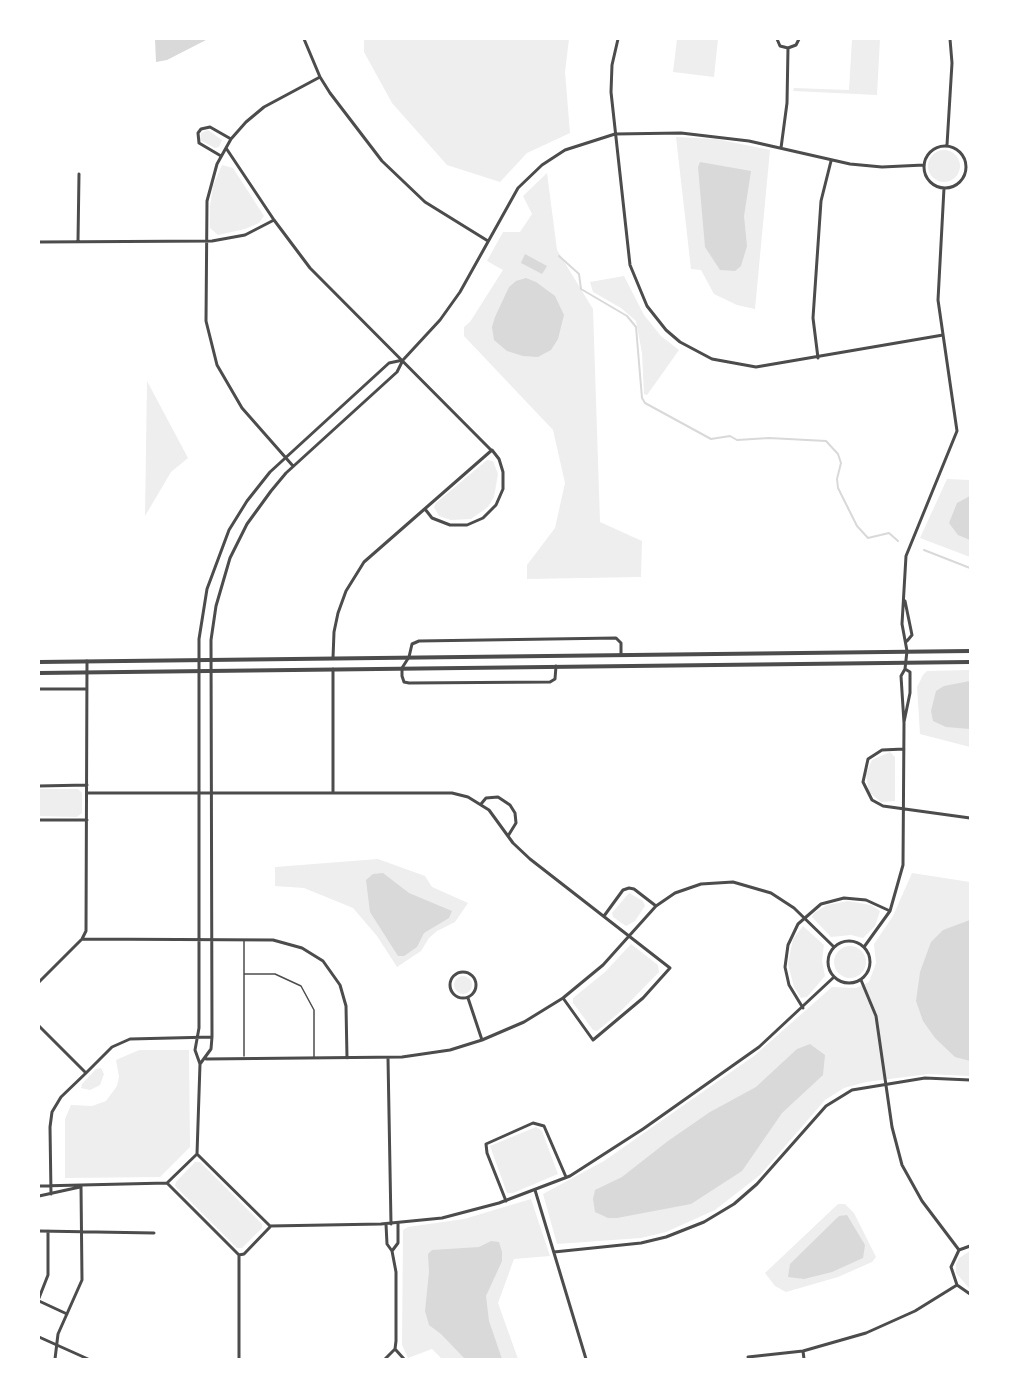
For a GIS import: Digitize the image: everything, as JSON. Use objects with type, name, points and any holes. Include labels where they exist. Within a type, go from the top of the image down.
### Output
[{"type":"street","points":[[304,39],[320,77],[353,127],[397,177],[440,213],[488,241]]},
{"type":"street","points":[[618,39],[611,79],[630,265],[647,306],[661,324],[695,351],[728,363],[770,367],[943,335]]},
{"type":"street","points":[[777,39],[780,46],[788,48],[796,45],[799,39]]},
{"type":"street","points":[[946,145],[952,63],[950,39]]},
{"type":"street","points":[[781,148],[787,103],[788,48]]},
{"type":"street","points":[[294,466],[242,408],[217,366],[206,321],[208,189],[221,156],[246,122],[264,107],[320,77]]},
{"type":"street","points":[[221,156],[199,143],[198,133],[201,129],[210,127],[231,140]]},
{"type":"street","points":[[200,1064],[206,1059],[211,1049],[212,1037],[211,660],[216,606],[232,552],[254,513],[294,466],[397,372],[403,360],[440,320],[460,292],[518,188],[542,165],[579,144],[615,134],[711,135],[864,166],[924,165]]},
{"type":"street","points":[[946,145],[963,154],[966,169],[961,181],[944,188],[931,183],[924,165],[930,151],[946,145]]},
{"type":"street","points":[[226,148],[274,220],[321,280],[499,459],[504,480],[500,497],[490,513],[476,522],[458,526],[441,523],[425,509]]},
{"type":"street","points":[[818,358],[813,318],[821,201],[831,161]]},
{"type":"street","points":[[78,241],[79,174]]},
{"type":"street","points":[[907,641],[903,636],[905,562],[908,546],[955,442],[957,431],[937,278],[944,188]]},
{"type":"street","points":[[39,242],[206,242],[245,235],[274,220]]},
{"type":"street","points":[[39,1186],[167,1183],[197,1154],[200,1064],[195,1050],[199,1037],[199,660],[207,590],[223,544],[247,501],[285,457],[389,363],[403,360]]},
{"type":"street","points":[[333,658],[335,626],[352,580],[378,548],[492,450]]},
{"type":"street","points":[[864,947],[890,911],[902,875],[904,723],[901,676],[905,669],[907,641],[912,632],[905,600]]},
{"type":"street","points":[[556,666],[553,681],[406,683],[403,681],[403,666],[409,657],[412,644],[419,641],[615,638],[621,641],[621,655]]},
{"type":"street","points":[[39,662],[907,654],[970,651]]},
{"type":"street","points":[[39,981],[82,939],[87,924],[87,661]]},
{"type":"street","points":[[39,673],[403,666],[970,662]]},
{"type":"street","points":[[333,669],[333,793]]},
{"type":"street","points":[[904,723],[910,698],[910,672],[905,669]]},
{"type":"street","points":[[39,689],[87,689]]},
{"type":"street","points":[[904,749],[874,753],[866,762],[862,777],[863,786],[872,800],[883,806],[970,818]]},
{"type":"street","points":[[39,786],[87,785]]},
{"type":"street","points":[[87,793],[452,793],[481,804],[493,814],[508,836],[530,859],[670,968],[643,998],[593,1040],[563,999]]},
{"type":"street","points":[[481,804],[486,798],[498,797],[510,805],[515,813],[516,823],[508,836]]},
{"type":"street","points":[[39,820],[87,820]]},
{"type":"street","points":[[206,1059],[388,1058],[437,1052],[482,1040],[524,1022],[563,999],[603,965],[656,906],[692,886],[733,882],[771,893],[804,918],[834,947]]},
{"type":"street","points":[[604,916],[623,890],[629,888],[634,889],[656,906]]},
{"type":"street","points":[[803,1008],[789,985],[785,962],[790,937],[804,918],[821,904],[844,898],[866,900],[890,911]]},
{"type":"street","points":[[82,939],[278,941],[314,954],[328,966],[340,985],[345,1000],[346,1058]]},
{"type":"street","points":[[849,941],[864,947],[869,954],[870,967],[861,980],[847,983],[834,977],[828,961],[834,947],[849,941]]},
{"type":"street","points":[[463,972],[471,976],[475,991],[468,998],[460,999],[455,995],[451,983],[453,976],[463,972]]},
{"type":"street","points":[[197,1154],[270,1226],[388,1224],[458,1215],[535,1190],[566,1177],[598,1159],[759,1047],[834,977]]},
{"type":"street","points":[[861,980],[876,1016],[897,1151],[909,1180],[959,1250]]},
{"type":"street","points":[[468,998],[482,1040]]},
{"type":"street","points":[[39,1026],[86,1072]]},
{"type":"street","points":[[51,1194],[52,1112],[61,1097],[86,1072],[120,1042],[143,1037],[212,1037]]},
{"type":"street","points":[[388,1058],[387,1244],[393,1251],[396,1272],[395,1349],[404,1359]]},
{"type":"street","points":[[554,1252],[640,1243],[666,1237],[704,1222],[734,1204],[758,1184],[834,1100],[852,1090],[934,1078],[970,1080]]},
{"type":"street","points":[[506,1201],[486,1147],[490,1140],[522,1127],[537,1123],[544,1126],[566,1177]]},
{"type":"street","points":[[167,1183],[239,1255],[239,1359]]},
{"type":"street","points":[[39,1196],[81,1186]]},
{"type":"street","points":[[55,1359],[55,1345],[82,1281],[81,1186]]},
{"type":"street","points":[[535,1190],[586,1359]]},
{"type":"street","points":[[393,1251],[398,1243],[398,1223]]},
{"type":"street","points":[[239,1255],[244,1254],[270,1226]]},
{"type":"street","points":[[39,1232],[154,1233]]},
{"type":"street","points":[[48,1232],[48,1275],[39,1300],[68,1314]]},
{"type":"street","points":[[970,1246],[959,1250],[951,1267],[957,1285],[970,1294]]},
{"type":"street","points":[[747,1357],[803,1351],[841,1341],[884,1326],[915,1311],[957,1285]]},
{"type":"street","points":[[39,1337],[88,1359]]},
{"type":"street","points":[[385,1359],[395,1349]]},
{"type":"street","points":[[803,1351],[804,1359]]},
{"type":"lane","points":[[244,940],[244,1059]]},
{"type":"lane","points":[[244,974],[275,974],[301,986],[314,1010],[314,1059]]},
{"type":"shaded area","points":[[155,39],[208,39],[167,60],[156,62]]},
{"type":"shaded area","points":[[364,39],[569,39],[565,72],[570,133],[527,153],[500,182],[447,165],[392,103],[364,52]]},
{"type":"shaded area","points":[[677,39],[718,39],[714,77],[673,72]]},
{"type":"shaded area","points":[[852,39],[880,39],[877,95],[793,91],[794,88],[849,90]]},
{"type":"shaded area","points":[[208,130],[222,140],[219,147],[215,148],[200,140],[201,133]]},
{"type":"shaded area","points":[[676,137],[716,139],[770,150],[755,309],[737,305],[714,294],[701,270],[691,269]]},
{"type":"shaded area","points":[[944,150],[956,154],[960,166],[956,178],[944,182],[932,178],[928,166],[932,154]]},
{"type":"shaded area","points":[[700,162],[751,171],[744,216],[747,246],[741,266],[735,271],[720,270],[705,247],[698,167]]},
{"type":"shaded area","points":[[222,165],[233,168],[264,216],[259,223],[245,229],[218,235],[210,228],[210,206],[213,186]]},
{"type":"shaded area","points":[[547,173],[557,250],[593,309],[600,522],[642,541],[641,577],[527,579],[527,565],[555,528],[565,483],[553,430],[464,336],[464,327],[470,322],[503,270],[487,261],[503,232],[520,232],[532,214],[523,196]]},
{"type":"shaded area","points":[[525,254],[547,266],[542,274],[521,263]]},
{"type":"shaded area","points":[[624,276],[644,315],[661,336],[679,350],[647,395],[644,394],[642,353],[636,321],[621,308],[593,292],[590,282]]},
{"type":"shaded area","points":[[526,278],[536,282],[555,296],[564,315],[558,339],[551,350],[538,357],[523,356],[507,351],[494,340],[492,327],[509,287],[516,281]]},
{"type":"shaded area","points":[[147,381],[188,458],[171,472],[145,516]]},
{"type":"shaded area","points":[[487,460],[493,461],[498,474],[494,497],[488,507],[471,519],[451,520],[439,516],[434,507],[436,503]]},
{"type":"shaded area","points":[[947,479],[970,480],[970,557],[920,538]]},
{"type":"shaded area","points":[[970,496],[970,540],[958,535],[949,523],[957,503]]},
{"type":"shaded area","points":[[970,670],[970,747],[920,734],[917,687],[923,675],[927,671]]},
{"type":"shaded area","points":[[970,681],[970,729],[946,727],[933,721],[931,711],[936,691],[944,686]]},
{"type":"shaded area","points":[[890,752],[895,757],[895,801],[881,802],[869,792],[866,774],[872,760]]},
{"type":"shaded area","points":[[39,789],[78,789],[82,793],[82,813],[77,817],[39,816]]},
{"type":"shaded area","points":[[378,859],[425,876],[432,887],[468,903],[455,922],[437,931],[429,938],[421,951],[397,967],[377,936],[353,908],[304,888],[275,886],[275,867]]},
{"type":"shaded area","points":[[383,873],[409,893],[452,911],[449,918],[424,933],[417,947],[404,956],[398,956],[370,912],[366,880],[373,874]]},
{"type":"shaded area","points":[[912,873],[970,882],[970,1076],[928,1074],[866,1082],[844,1088],[825,1100],[760,1175],[715,1210],[666,1232],[641,1238],[557,1244],[543,1194],[604,1161],[754,1056],[832,987],[856,988],[869,982],[876,963],[874,944],[893,916]]},
{"type":"shaded area","points":[[629,893],[643,901],[645,906],[635,921],[626,926],[613,917],[612,913]]},
{"type":"shaded area","points":[[848,901],[871,905],[880,911],[875,926],[863,938],[851,935],[831,937],[812,917],[814,913],[827,905]]},
{"type":"shaded area","points":[[970,920],[970,1061],[955,1057],[935,1038],[923,1021],[916,1001],[920,972],[931,942],[943,930]]},
{"type":"shaded area","points":[[803,926],[824,945],[822,961],[825,976],[807,997],[801,998],[794,987],[788,964],[793,939]]},
{"type":"shaded area","points":[[631,944],[658,965],[659,972],[620,1012],[597,1031],[593,1030],[573,1003],[573,998],[605,972]]},
{"type":"shaded area","points":[[850,946],[861,951],[866,962],[861,973],[850,978],[839,973],[834,962],[839,951]]},
{"type":"shaded area","points":[[459,976],[467,976],[472,981],[470,992],[459,994],[454,989],[454,981]]},
{"type":"shaded area","points":[[810,1044],[825,1055],[823,1075],[782,1113],[742,1171],[691,1204],[617,1218],[608,1218],[595,1212],[593,1199],[595,1190],[622,1177],[710,1112],[756,1087],[797,1049]]},
{"type":"shaded area","points":[[139,1050],[189,1050],[190,1147],[160,1177],[65,1178],[65,1119],[71,1105],[92,1106],[106,1101],[117,1086],[119,1077],[116,1060]]},
{"type":"shaded area","points":[[101,1068],[104,1074],[100,1085],[90,1090],[81,1088],[96,1069]]},
{"type":"shaded area","points":[[536,1127],[542,1131],[558,1174],[513,1193],[507,1193],[490,1146]]},
{"type":"shaded area","points":[[195,1162],[200,1162],[262,1224],[262,1228],[242,1248],[237,1248],[175,1186]]},
{"type":"shaded area","points":[[531,1199],[550,1256],[514,1259],[498,1303],[518,1359],[442,1359],[432,1349],[408,1358],[402,1345],[403,1230],[408,1227],[464,1219]]},
{"type":"shaded area","points":[[838,1204],[845,1204],[854,1213],[876,1257],[872,1262],[838,1277],[786,1292],[775,1286],[765,1273]]},
{"type":"shaded area","points":[[847,1215],[865,1245],[863,1258],[832,1272],[804,1279],[788,1277],[790,1264],[839,1216]]},
{"type":"shaded area","points":[[491,1241],[499,1242],[502,1261],[486,1296],[489,1321],[502,1359],[465,1359],[429,1325],[425,1311],[429,1272],[428,1254],[432,1250],[479,1247]]},
{"type":"shaded area","points":[[970,1251],[970,1289],[956,1273],[956,1264],[959,1258]]},
{"type":"waterway","points":[[559,256],[579,274],[581,289],[627,316],[636,327],[642,398],[645,403],[711,439],[730,436],[737,440],[769,438],[826,441],[838,454],[841,463],[837,479],[838,488],[857,526],[868,538],[889,533],[898,541]]},
{"type":"waterway","points":[[924,550],[970,568]]}]
